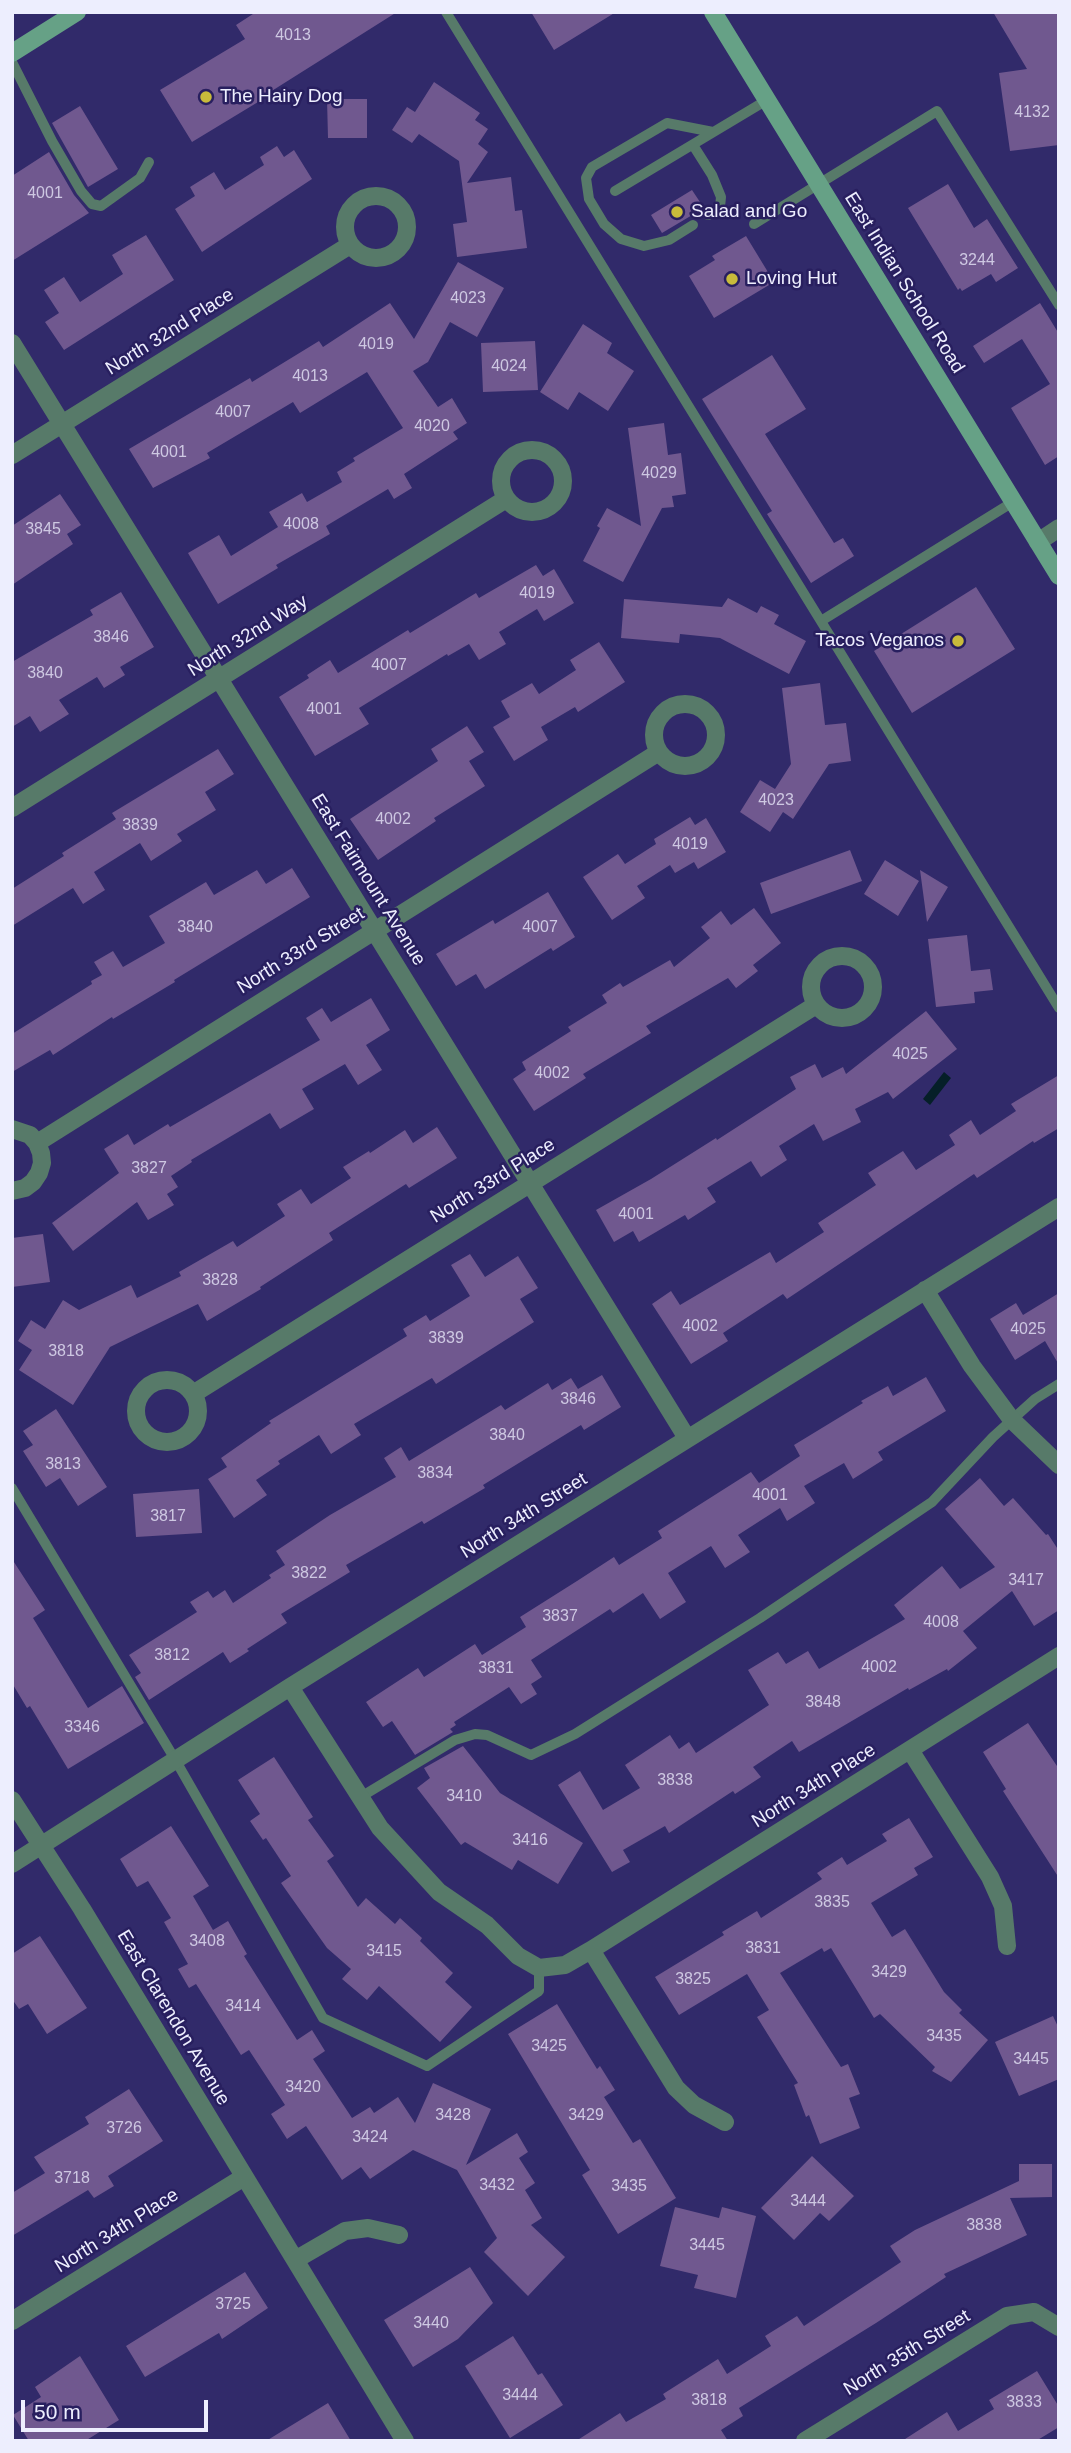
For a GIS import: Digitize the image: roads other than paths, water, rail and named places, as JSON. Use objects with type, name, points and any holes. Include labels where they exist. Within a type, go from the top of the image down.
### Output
[{"type":"main road","points":[[12,53],[77,12]]},
{"type":"main road","name":"East Indian School Road","points":[[713,12],[1059,576]]},
{"type":"street","name":"North 32nd Place","points":[[12,455],[350,245]]},
{"type":"street","name":"East Fairmount Avenue","points":[[12,344],[687,1438]]},
{"type":"street","name":"North 32nd Way","points":[[12,808],[506,499]]},
{"type":"street","points":[[1038,542],[1059,528]]},
{"type":"street","name":"North 33rd Street","points":[[37,1143],[659,752]]},
{"type":"street","name":"North 33rd Place","points":[[193,1394],[816,1004]]},
{"type":"street","points":[[12,1129],[30,1135],[41,1153],[39,1173],[33,1182],[12,1191]]},
{"type":"street","name":"North 34th Street","points":[[12,1864],[290,1687],[1059,1207]]},
{"type":"street","points":[[925,1290],[972,1366],[1012,1420],[1059,1465]]},
{"type":"street","name":"North 34th Place","points":[[539,1968],[565,1965],[592,1950],[1059,1656]]},
{"type":"street","points":[[290,1687],[380,1828],[439,1892],[487,1925],[518,1956],[539,1968]]},
{"type":"street","points":[[910,1751],[990,1877],[1003,1906],[1007,1946]]},
{"type":"street","name":"East Clarendon Avenue","points":[[12,1800],[82,1909],[405,2441]]},
{"type":"street","points":[[592,1950],[676,2088],[694,2105],[725,2122]]},
{"type":"street","name":"North 34th Place","points":[[12,2321],[244,2177]]},
{"type":"street","points":[[295,2260],[345,2231],[368,2228],[400,2235]]},
{"type":"street","name":"North 35th Street","points":[[805,2441],[1007,2316],[1034,2312],[1059,2327]]},
{"type":"lane","points":[[446,12],[1059,1008]]},
{"type":"lane","points":[[12,62],[52,141],[81,191],[92,204],[101,206],[140,178],[149,162]]},
{"type":"lane","points":[[615,191],[767,100]]},
{"type":"lane","points":[[754,224],[937,111],[1059,305]]},
{"type":"lane","points":[[693,225],[668,240],[644,246],[621,239],[604,224],[589,199],[586,178],[592,167],[667,123],[713,132]]},
{"type":"lane","points":[[693,145],[712,175],[721,197],[720,207],[708,215]]},
{"type":"lane","points":[[821,621],[1013,502]]},
{"type":"lane","points":[[359,1798],[455,1740],[475,1734],[487,1735],[531,1755],[575,1734],[760,1618],[932,1503],[1012,1420],[1035,1399],[1059,1384]]},
{"type":"lane","points":[[12,1488],[176,1761],[323,2018],[427,2066],[539,1991],[539,1968]]},
{"type":"water","points":[[944,1072],[951,1078],[930,1105],[923,1099]]},
{"type":"place","name":"The Hairy Dog","points":[[206,97]]},
{"type":"place","name":"Salad and Go","points":[[677,212]]},
{"type":"place","name":"Loving Hut","points":[[732,279]]},
{"type":"place","name":"Tacos Veganos","points":[[958,641]]}]
